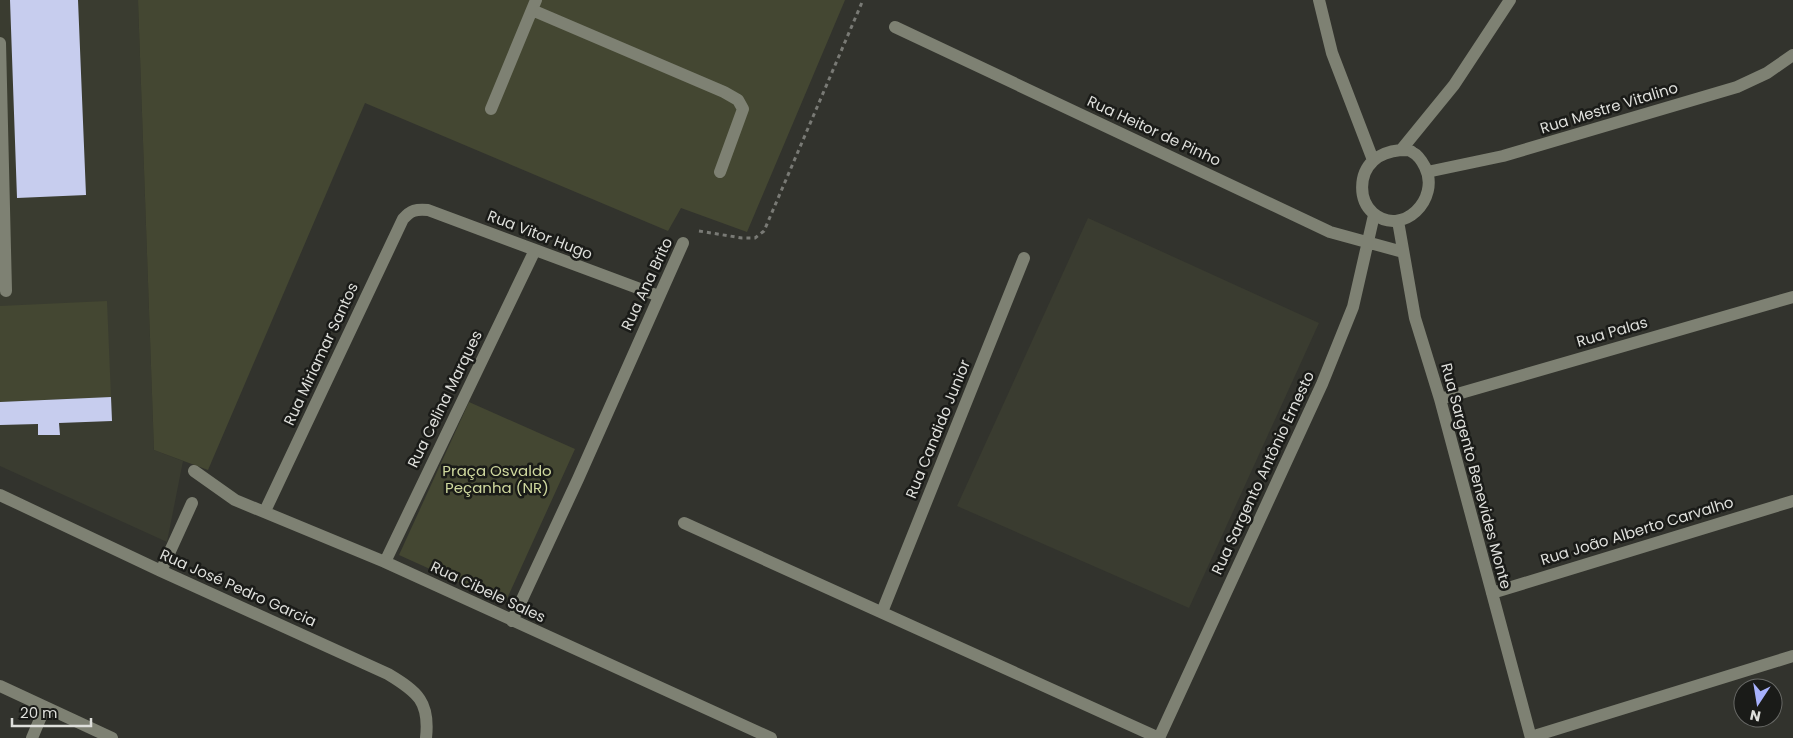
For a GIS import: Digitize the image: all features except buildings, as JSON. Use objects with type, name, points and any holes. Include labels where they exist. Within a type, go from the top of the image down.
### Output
[{"type":"street","points":[[1319,0],[1332,53],[1374,160]]},
{"type":"street","points":[[1401,150],[1454,85],[1510,0]]},
{"type":"street","points":[[490,109],[534,5],[738,100],[743,108],[720,172]]},
{"type":"street","name":"Rua Heitor de Pinho","points":[[895,27],[1330,232],[1403,252]]},
{"type":"street","points":[[0,43],[6,291]]},
{"type":"street","name":"Rua Mestre Vitalino","points":[[1427,172],[1503,156],[1737,87],[1767,73],[1793,54]]},
{"type":"street","points":[[1401,150],[1412,152],[1422,160],[1427,172],[1429,185],[1427,197],[1420,208],[1410,216],[1398,221],[1385,220],[1374,214],[1367,206],[1362,194],[1362,182],[1366,170],[1374,160],[1386,152],[1401,150]]},
{"type":"street","name":"Rua Vitor Hugo","points":[[410,212],[418,209],[428,210],[659,296]]},
{"type":"street","name":"Rua Miriamar Santos","points":[[265,511],[403,220],[410,212]]},
{"type":"street","name":"Rua Sargento Antônio Ernesto","points":[[1159,738],[1322,384],[1353,307],[1374,214]]},
{"type":"street","name":"Rua Sargento Benevides Monte","points":[[1398,221],[1415,318],[1440,399],[1531,738]]},
{"type":"street","name":"Rua Ana Brito","points":[[512,621],[578,479],[683,243]]},
{"type":"street","name":"Rua Celina Marques","points":[[385,562],[535,250]]},
{"type":"street","name":"Rua Candido Junior","points":[[882,612],[1024,258]]},
{"type":"street","name":"Rua Palas","points":[[1440,399],[1793,297]]},
{"type":"street","name":"Rua Cibele Sales","points":[[194,471],[235,500],[385,562],[771,738]]},
{"type":"street","name":"Rua José Pedro Garcia","points":[[0,495],[161,571],[388,674],[405,684],[422,701],[428,720],[426,738]]},
{"type":"street","name":"Rua João Alberto Carvalho","points":[[1492,593],[1793,501]]},
{"type":"street","points":[[161,571],[192,503]]},
{"type":"street","points":[[684,523],[1159,738]]},
{"type":"street","points":[[1531,738],[1793,656]]},
{"type":"street","points":[[0,686],[112,738]]},
{"type":"street","points":[[32,738],[45,707]]},
{"type":"path","name":"Rua Ana Brito","points":[[683,243],[689,236],[698,231],[742,238],[755,238],[764,231],[863,0]]},
{"type":"shaded area","points":[[0,0],[138,0],[154,450],[183,461],[167,542],[0,466]]},
{"type":"shaded area","points":[[1088,218],[1319,323],[1189,608],[957,506]]},
{"type":"green space","points":[[138,0],[845,0],[747,232],[681,208],[668,231],[365,103],[208,470],[154,450]]},
{"type":"green space","points":[[107,301],[111,397],[0,402],[0,306]]},
{"type":"green space","name":"Praça Osvaldo Peçanha (NR)","points":[[469,402],[575,449],[505,603],[399,555]]}]
